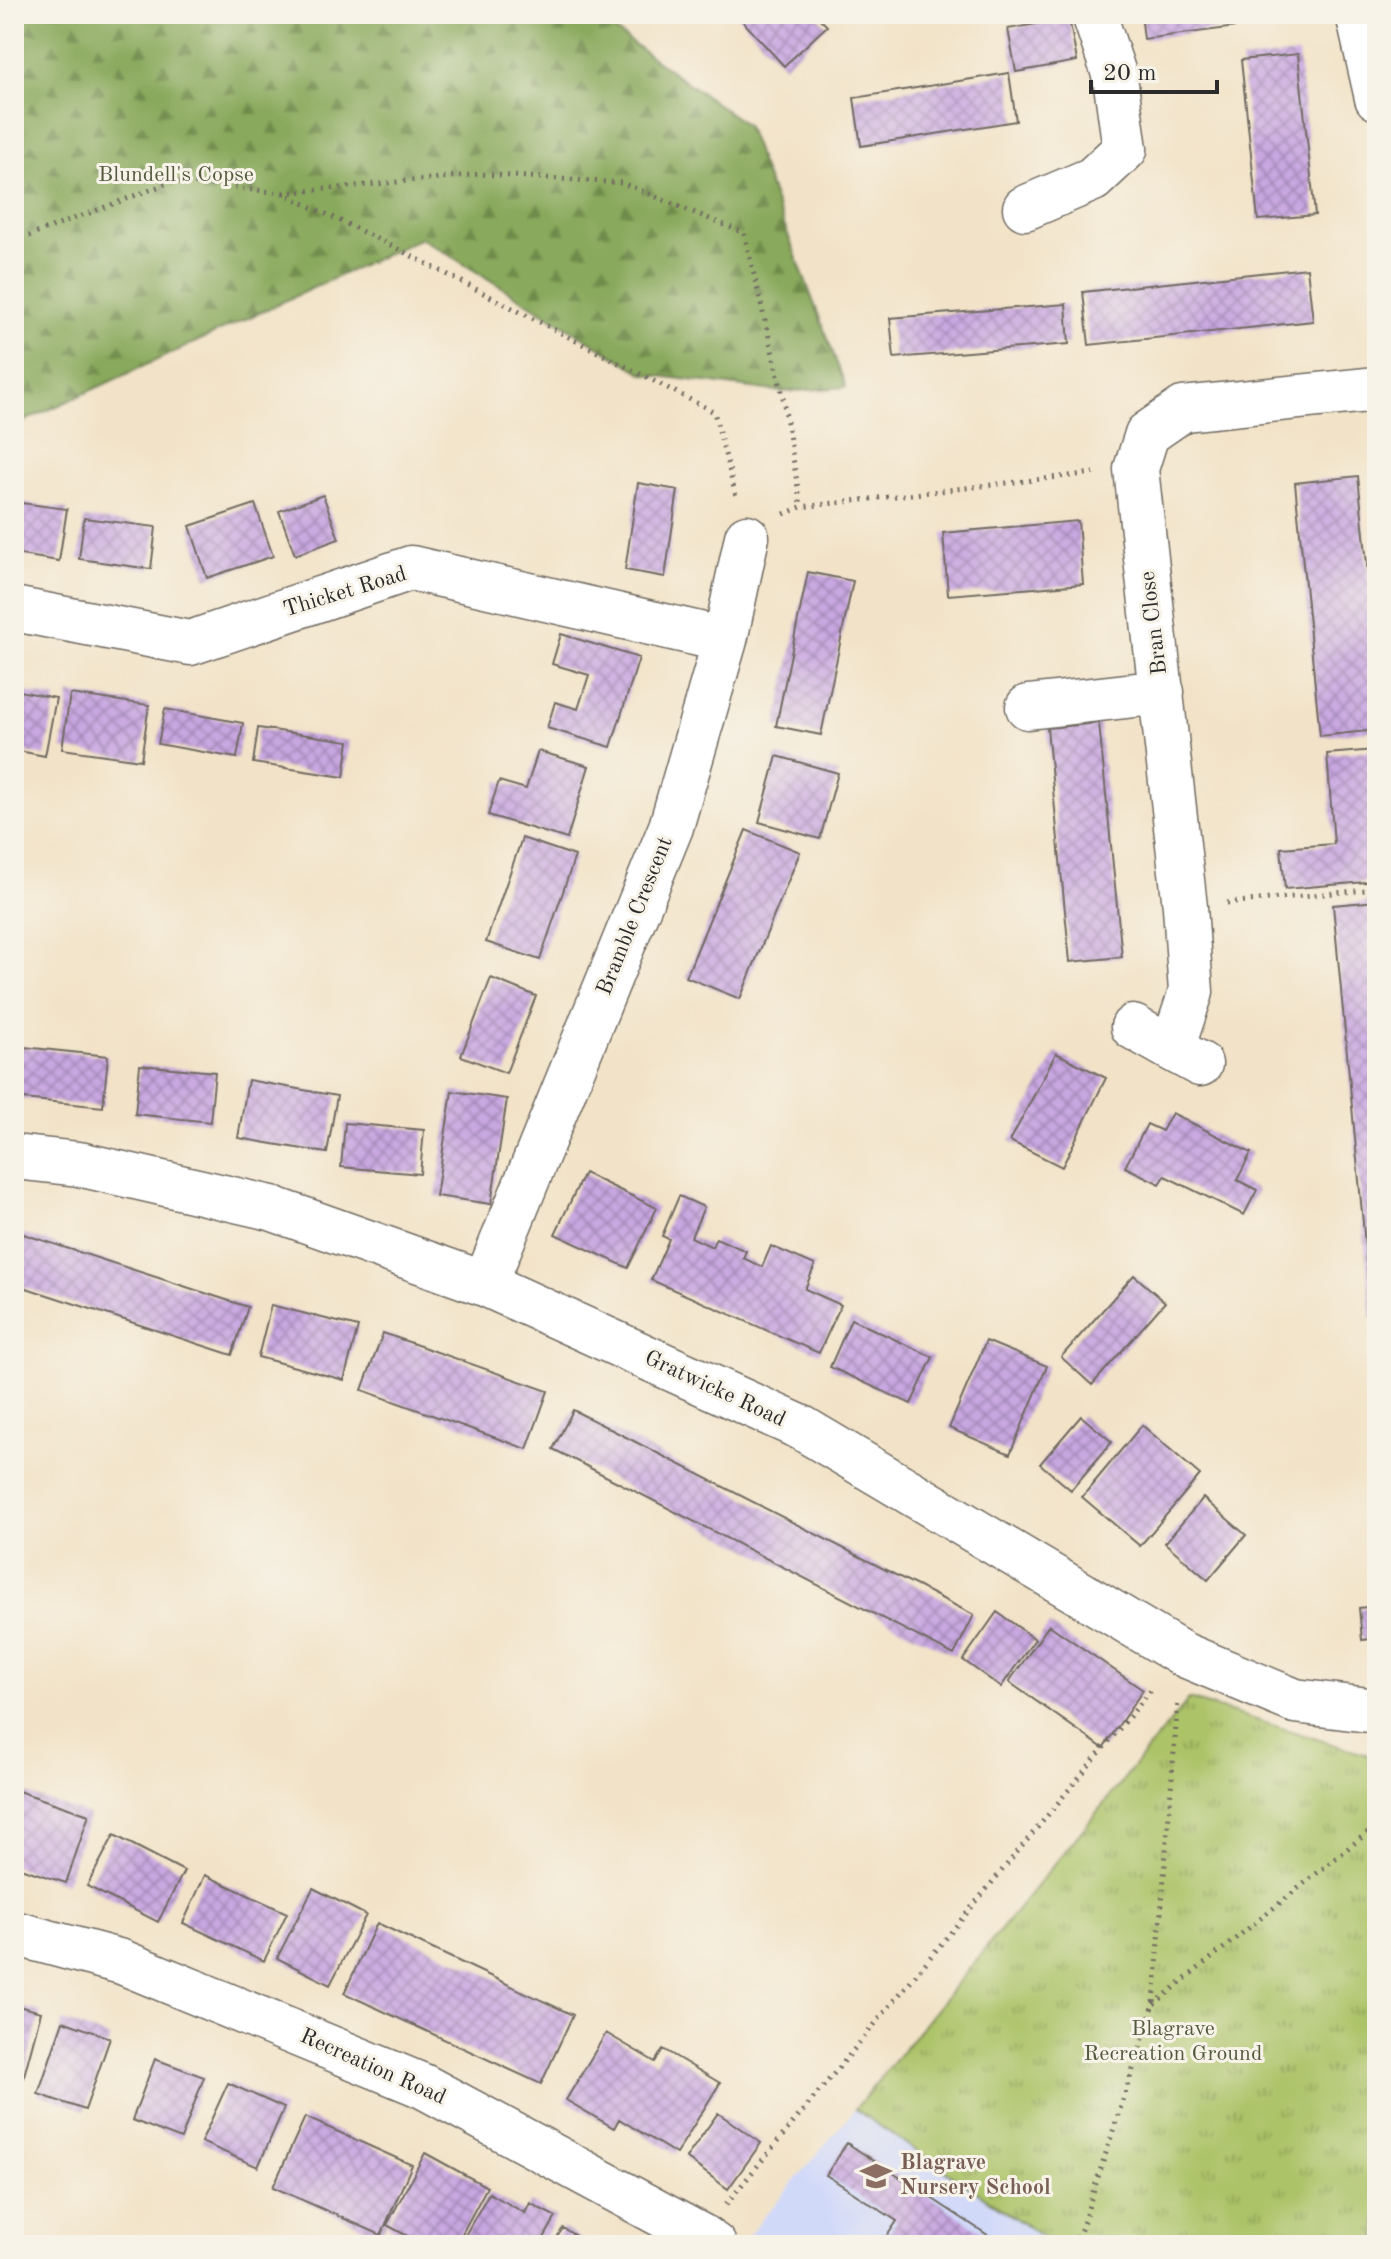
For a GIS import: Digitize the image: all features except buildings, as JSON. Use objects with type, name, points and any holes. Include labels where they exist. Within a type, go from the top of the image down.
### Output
[{"type":"street","points":[[1025,208],[1093,179],[1125,149],[1115,77],[1094,14]]},
{"type":"street","points":[[1358,14],[1377,98]]},
{"type":"street","name":"Bran Close","points":[[1133,1027],[1186,1056],[1191,992],[1185,907],[1136,469],[1147,434],[1183,409],[1377,389]]},
{"type":"street","name":"Bramble Crescent","points":[[485,1284],[671,827],[725,640],[747,537]]},
{"type":"street","name":"Thicket Road","points":[[14,609],[190,643],[411,568],[725,640]]},
{"type":"street","points":[[1028,707],[1162,692]]},
{"type":"street","name":"Gratwicke Road","points":[[14,1157],[79,1164],[271,1208],[485,1284],[802,1428],[1182,1654],[1295,1701],[1377,1711]]},
{"type":"street","name":"Recreation Road","points":[[14,1933],[122,1962],[423,2086],[707,2240]]},
{"type":"path","points":[[14,242],[173,181],[283,193],[481,174],[622,183],[744,233],[782,392],[801,507]]},
{"type":"path","points":[[283,193],[714,412],[747,537],[764,523],[801,507],[1136,469]]},
{"type":"path","points":[[1185,907],[1377,889]]},
{"type":"path","points":[[1074,2245],[1154,2004],[1182,1654]]},
{"type":"path","points":[[707,2240],[1182,1654]]},
{"type":"path","points":[[1154,2004],[1377,1825]]},
{"type":"shaded area","name":"Blagrave Nursery School","points":[[855,2109],[1051,2242],[1049,2245],[741,2244]]},
{"type":"green space","name":"Blundell's Copse","points":[[14,14],[592,14],[746,125],[846,387],[782,392],[644,374],[421,238],[14,426]]},
{"type":"green space","name":"Blagrave Recreation Ground","points":[[1189,1699],[1377,1758],[1377,2245],[1049,2245],[1050,2242],[855,2109]]},
{"type":"place","name":"Blagrave Nursery School","points":[[876,2176]]}]
